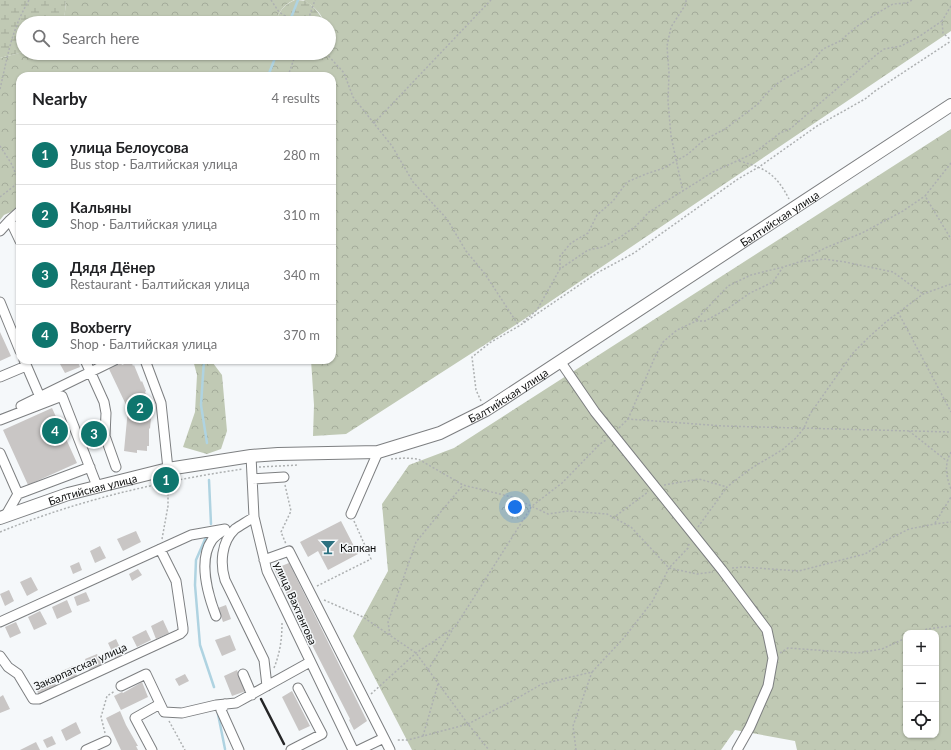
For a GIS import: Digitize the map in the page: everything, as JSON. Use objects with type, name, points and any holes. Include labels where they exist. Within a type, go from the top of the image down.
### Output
[{"type":"main road","name":"Балтийская улица","points":[[3,517],[68,494],[168,469],[251,462],[278,454],[376,456],[440,433],[486,410],[951,105]]},
{"type":"street","points":[[0,231],[16,215]]},
{"type":"street","points":[[10,220],[16,233]]},
{"type":"street","points":[[0,302],[16,341]]},
{"type":"street","points":[[560,361],[596,412],[722,570],[767,630],[773,658],[768,686],[750,727],[737,750]]},
{"type":"street","points":[[0,377],[23,364]]},
{"type":"street","points":[[25,364],[40,397]]},
{"type":"street","points":[[87,364],[104,402],[106,413],[105,436],[116,467]]},
{"type":"street","points":[[0,415],[106,364]]},
{"type":"street","points":[[146,364],[160,403],[168,469]]},
{"type":"street","points":[[0,420],[62,396],[97,486]]},
{"type":"street","points":[[0,453],[18,494]]},
{"type":"street","points":[[351,514],[376,456]]},
{"type":"street","name":"улица Вахтангова","points":[[251,462],[254,517],[267,571],[353,750]]},
{"type":"street","points":[[3,517],[18,494],[90,467]]},
{"type":"street","points":[[252,479],[284,477]]},
{"type":"street","points":[[216,616],[207,584],[205,570],[205,558],[208,548],[212,539],[225,529],[242,520],[254,517]]},
{"type":"street","points":[[254,517],[234,530],[228,539],[222,559],[222,571],[264,660],[267,686]]},
{"type":"street","points":[[0,622],[191,535],[225,529]]},
{"type":"street","name":"Закарпатская улица","points":[[0,656],[8,667],[18,674],[33,699],[39,699],[180,634],[183,631],[183,628],[176,581],[160,548]]},
{"type":"street","points":[[264,560],[288,551],[390,750]]},
{"type":"street","points":[[152,750],[135,718],[162,708],[182,714],[225,704],[236,703],[310,662]]},
{"type":"street","points":[[121,686],[146,674],[162,708]]},
{"type":"street","points":[[243,674],[252,695]]},
{"type":"street","points":[[291,750],[322,734],[298,688]]},
{"type":"street","points":[[225,704],[221,710],[239,750]]},
{"type":"street","points":[[359,750],[384,738]]},
{"type":"street","points":[[86,750],[106,741]]},
{"type":"path","points":[[20,16],[29,0]]},
{"type":"path","points":[[270,0],[279,12],[285,16]]},
{"type":"path","points":[[309,16],[315,0]]},
{"type":"path","points":[[374,123],[491,0]]},
{"type":"path","points":[[683,192],[671,136],[668,101],[669,74],[667,46],[672,27],[686,4],[686,0]]},
{"type":"path","points":[[560,269],[560,256],[571,244],[588,233],[597,215],[613,201],[627,182],[664,168],[688,154],[704,140],[726,129],[758,104],[778,83],[810,64],[823,49],[840,41],[856,27],[893,4],[907,3],[912,0]]},
{"type":"path","points":[[519,326],[537,310],[560,269],[588,250],[604,246],[619,238],[636,226],[650,212],[713,172],[754,153],[780,134],[790,129],[884,49],[901,46],[920,36],[942,21],[951,6]]},
{"type":"path","points":[[486,410],[476,390],[472,357],[491,342],[519,326],[597,273],[634,252],[817,126],[865,99],[951,40],[943,33],[942,21]]},
{"type":"path","points":[[0,89],[11,39],[16,25]]},
{"type":"path","points":[[289,72],[294,60]]},
{"type":"path","points":[[332,60],[344,73],[353,97],[392,146],[413,182],[446,219],[466,251],[486,274],[519,326]]},
{"type":"path","points":[[0,146],[16,174]]},
{"type":"path","points":[[738,161],[759,166],[775,177],[784,189],[789,200]]},
{"type":"path","points":[[799,262],[903,211],[925,196],[951,163]]},
{"type":"path","points":[[0,197],[16,185]]},
{"type":"path","points":[[925,196],[951,239]]},
{"type":"path","points":[[694,322],[728,286],[751,275],[799,262],[824,259],[893,272],[923,294]]},
{"type":"path","points":[[428,670],[532,506],[562,483],[600,444],[614,434],[628,419],[663,342],[676,330],[694,322],[705,321],[750,293],[773,282],[783,267]]},
{"type":"path","points":[[576,750],[573,726],[592,672],[623,638],[652,602],[669,568],[688,548],[692,534],[727,487],[750,469],[782,450],[796,438],[804,428],[810,414],[853,353],[886,321],[923,294],[951,284]]},
{"type":"path","points":[[898,312],[951,412]]},
{"type":"path","points":[[628,419],[723,426],[951,432]]},
{"type":"path","points":[[909,430],[946,461]]},
{"type":"path","points":[[951,452],[946,461],[947,478],[951,489]]},
{"type":"path","points":[[376,456],[418,460],[463,485],[512,497],[548,514],[568,511],[607,514],[631,527],[669,568],[696,574],[743,566],[799,571],[865,554],[887,540],[909,529],[951,522]]},
{"type":"path","points":[[0,532],[60,510],[251,462],[301,464]]},
{"type":"path","points":[[284,477],[291,511],[281,532],[288,551]]},
{"type":"path","points":[[613,518],[655,487],[669,483],[700,479],[727,487]]},
{"type":"path","points":[[160,548],[168,506],[168,483]]},
{"type":"path","points":[[390,635],[388,622],[416,542],[463,485]]},
{"type":"path","points":[[935,524],[951,497]]},
{"type":"path","points":[[309,592],[371,559],[351,514]]},
{"type":"path","points":[[309,592],[363,617],[416,653],[489,750]]},
{"type":"path","points":[[267,686],[280,654],[282,621]]},
{"type":"path","points":[[925,630],[951,626]]},
{"type":"path","points":[[379,687],[416,653],[455,627]]},
{"type":"path","points":[[773,658],[788,648],[856,653],[882,648],[903,639]]},
{"type":"path","points":[[384,738],[399,741],[468,724],[542,684],[592,672]]},
{"type":"path","points":[[423,736],[438,684]]},
{"type":"path","points":[[106,741],[101,717],[107,696],[121,686]]},
{"type":"path","points":[[162,708],[185,750]]},
{"type":"green space","points":[[0,0],[66,0],[65,16],[16,16],[16,54],[0,58]]},
{"type":"green space","points":[[66,0],[294,0],[287,4],[278,16],[65,16]]},
{"type":"green space","points":[[295,0],[305,1],[310,4],[320,16],[278,16],[287,4]]},
{"type":"green space","points":[[303,0],[951,0],[951,31],[517,324],[346,434],[313,436],[314,405],[311,364],[336,364],[336,72],[16,72],[16,210],[4,215],[0,220],[0,58],[16,54],[16,60],[336,60],[336,16],[321,16],[310,4]]},
{"type":"green space","points":[[951,129],[951,750],[797,750],[795,741],[735,730],[721,750],[412,750],[353,636],[388,571],[382,504],[409,465],[454,448]]},
{"type":"green space","points":[[194,364],[214,364],[222,375],[227,431],[221,449],[207,454],[183,447],[195,412],[197,375]]},
{"type":"building","points":[[0,332],[11,356],[0,361]]},
{"type":"building","points":[[60,364],[79,364],[80,367],[65,373]]},
{"type":"building","points":[[119,364],[134,365],[141,382],[142,381],[150,404],[151,418],[150,429],[149,428],[149,446],[147,446],[147,451],[137,450],[137,453],[124,451],[128,409],[109,369]]},
{"type":"building","points":[[52,408],[77,463],[28,485],[3,430]]},
{"type":"building","name":"Капкан","points":[[341,521],[358,554],[328,570],[318,551],[308,557],[300,542]]},
{"type":"building","points":[[136,531],[141,542],[123,551],[117,539]]},
{"type":"building","points":[[100,546],[106,558],[95,563],[90,551]]},
{"type":"building","points":[[79,562],[82,570],[73,574],[70,566]]},
{"type":"building","points":[[289,563],[367,721],[354,730],[349,720],[350,719],[308,635],[305,630],[304,631],[274,569]]},
{"type":"building","points":[[138,569],[142,575],[132,581],[129,574]]},
{"type":"building","points":[[31,577],[38,590],[27,596],[20,582]]},
{"type":"building","points":[[9,590],[14,601],[5,606],[0,594]]},
{"type":"building","points":[[86,592],[90,601],[77,606],[74,597]]},
{"type":"building","points":[[67,600],[72,612],[57,619],[52,607]]},
{"type":"building","points":[[226,605],[231,619],[223,622],[218,608]]},
{"type":"building","points":[[40,611],[47,624],[34,630],[28,617]]},
{"type":"building","points":[[163,620],[169,633],[156,639],[151,626]]},
{"type":"building","points":[[16,622],[21,633],[10,638],[5,627]]},
{"type":"building","points":[[146,630],[151,640],[137,647],[132,637]]},
{"type":"building","points":[[230,635],[236,650],[222,656],[215,640]]},
{"type":"building","points":[[116,639],[123,654],[115,658],[108,643]]},
{"type":"building","points":[[97,654],[102,665],[89,670],[85,659]]},
{"type":"building","points":[[73,666],[77,676],[67,681],[62,671]]},
{"type":"building","points":[[237,670],[246,691],[232,696],[224,676]]},
{"type":"building","points":[[185,674],[189,681],[179,686],[175,679]]},
{"type":"building","points":[[51,676],[57,687],[39,695],[34,685]]},
{"type":"building","points":[[142,682],[148,697],[121,710],[114,696],[122,692],[123,693]]},
{"type":"building","points":[[292,691],[310,726],[299,731],[282,697]]},
{"type":"building","points":[[3,695],[10,709],[0,713],[0,697]]},
{"type":"building","points":[[120,711],[138,746],[136,746],[138,750],[121,750],[106,718]]},
{"type":"building","points":[[76,722],[81,733],[66,741],[61,730]]},
{"type":"building","points":[[52,736],[56,744],[47,748],[43,740]]},
{"type":"building","points":[[36,742],[40,750],[20,750]]},
{"type":"waterway","points":[[292,16],[298,0]]},
{"type":"waterway","points":[[270,72],[274,60]]},
{"type":"waterway","points":[[204,364],[201,405],[207,443]]},
{"type":"waterway","points":[[209,480],[211,524]]},
{"type":"waterway","points":[[206,537],[196,560],[195,585],[200,645],[214,687]]},
{"type":"waterway","points":[[218,714],[225,749]]},
{"type":"railway","points":[[261,699],[284,744]]},
{"type":"place","name":"Кальяны","points":[[140,408]]},
{"type":"place","name":"Boxberry","points":[[55,431]]},
{"type":"place","name":"Дядя Дёнер","points":[[94,434]]},
{"type":"place","name":"улица Белоусова","points":[[166,480]]},
{"type":"place","name":"Капкан","points":[[328,547]]}]
